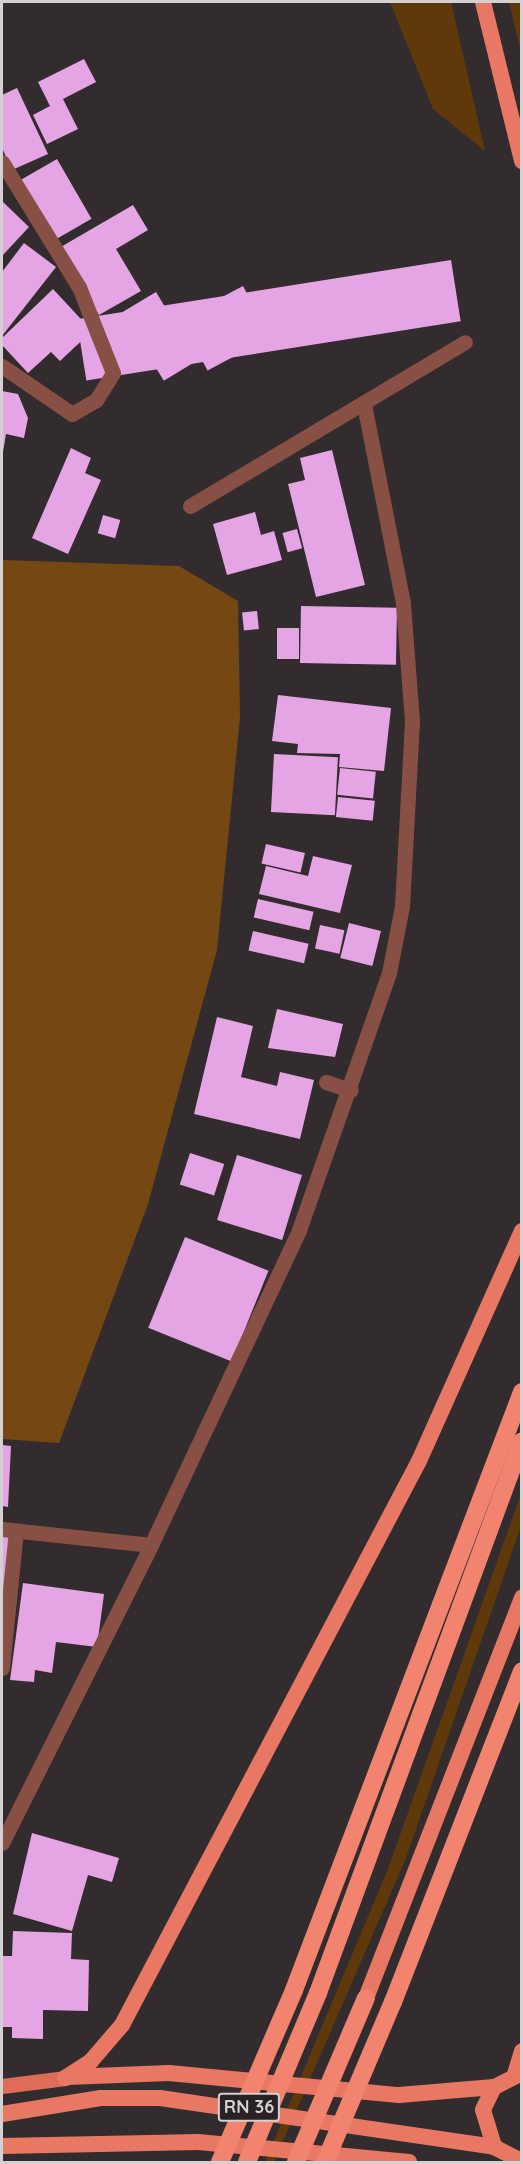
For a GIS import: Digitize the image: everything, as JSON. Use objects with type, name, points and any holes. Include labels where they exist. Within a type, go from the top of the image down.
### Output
[{"type":"highway","points":[[483,2],[522,161]]},
{"type":"highway","points":[[65,2078],[91,2061],[122,2025],[419,1461],[522,1231]]},
{"type":"highway","points":[[220,2163],[294,1990],[522,1392]]},
{"type":"highway","points":[[247,2163],[318,1993],[522,1441]]},
{"type":"highway","points":[[296,2163],[366,1998],[522,1597]]},
{"type":"highway","points":[[325,2163],[393,2002],[522,1671]]},
{"type":"highway","points":[[522,2051],[518,2073],[494,2087],[483,2110],[494,2147],[522,2161]]},
{"type":"highway","name":"RN 36","points":[[65,2078],[169,2073],[399,2095],[494,2087]]},
{"type":"highway","name":"RN 36","points":[[2,2114],[101,2098],[160,2098],[494,2147]]},
{"type":"highway","points":[[2,2146],[187,2141],[409,2163]]},
{"type":"main road","name":"RN 36","points":[[2,2086],[65,2078]]},
{"type":"street","points":[[2,162],[79,287],[113,373],[96,400],[72,414],[2,366]]},
{"type":"street","points":[[190,506],[364,405],[465,342]]},
{"type":"street","points":[[2,1843],[151,1545],[299,1230],[351,1090],[389,973],[402,906],[412,721],[404,603],[364,405]]},
{"type":"street","points":[[326,1082],[351,1090]]},
{"type":"street","points":[[2,1668],[9,1530],[151,1545]]},
{"type":"shaded area","points":[[390,2],[451,2],[485,151],[433,109]]},
{"type":"shaded area","points":[[509,2],[521,2],[521,53]]},
{"type":"shaded area","points":[[2,560],[179,566],[238,601],[240,717],[217,950],[148,1204],[59,1443],[2,1439]]},
{"type":"shaded area","points":[[521,1494],[521,1526],[406,1858],[274,2162],[265,2162],[388,1869]]},
{"type":"building","points":[[84,59],[96,82],[63,99],[78,129],[47,144],[33,115],[50,106],[38,82]]},
{"type":"building","points":[[17,88],[48,154],[12,170],[2,148],[2,95]]},
{"type":"building","points":[[57,159],[92,219],[54,240],[20,180]]},
{"type":"building","points":[[2,201],[29,227],[2,256]]},
{"type":"building","points":[[133,205],[148,230],[116,249],[141,291],[99,315],[59,248]]},
{"type":"building","points":[[24,243],[56,267],[2,336],[2,272]]},
{"type":"building","points":[[451,260],[461,321],[86,381],[77,319]]},
{"type":"building","points":[[243,286],[270,337],[208,371],[180,319]]},
{"type":"building","points":[[53,289],[92,331],[60,361],[51,352],[28,373],[2,345],[2,338]]},
{"type":"building","points":[[156,292],[197,361],[164,381],[123,312]]},
{"type":"building","points":[[125,332],[143,355],[126,368],[108,346]]},
{"type":"building","points":[[2,391],[18,394],[28,418],[24,438],[6,434],[3,452]]},
{"type":"building","points":[[71,448],[91,458],[85,473],[101,480],[68,554],[32,538]]},
{"type":"building","points":[[332,450],[365,585],[316,597],[288,484],[305,480],[300,458]]},
{"type":"building","points":[[255,512],[261,535],[274,531],[282,560],[227,575],[213,524]]},
{"type":"building","points":[[103,515],[120,520],[115,538],[98,533]]},
{"type":"building","points":[[297,529],[302,548],[288,552],[283,533]]},
{"type":"building","points":[[301,606],[397,608],[396,665],[300,663]]},
{"type":"building","points":[[257,611],[259,629],[244,630],[242,613]]},
{"type":"building","points":[[277,628],[299,628],[299,659],[277,659]]},
{"type":"building","points":[[278,695],[391,708],[384,771],[339,767],[340,754],[297,753],[298,744],[272,741]]},
{"type":"building","points":[[274,754],[338,757],[335,815],[271,812]]},
{"type":"building","points":[[340,768],[376,772],[373,799],[337,795]]},
{"type":"building","points":[[338,797],[375,801],[373,821],[336,817]]},
{"type":"building","points":[[266,844],[305,853],[300,872],[262,863]]},
{"type":"building","points":[[313,856],[352,865],[340,913],[259,894],[266,866],[308,876]]},
{"type":"building","points":[[258,899],[314,912],[309,930],[254,918]]},
{"type":"building","points":[[349,923],[381,931],[372,966],[340,958]]},
{"type":"building","points":[[320,925],[344,930],[339,954],[315,948]]},
{"type":"building","points":[[253,931],[309,944],[304,963],[249,950]]},
{"type":"building","points":[[277,1009],[343,1024],[335,1057],[268,1048]]},
{"type":"building","points":[[217,1017],[253,1026],[241,1077],[277,1086],[280,1072],[314,1080],[300,1139],[194,1114]]},
{"type":"building","points":[[190,1153],[224,1164],[214,1196],[180,1184]]},
{"type":"building","points":[[237,1155],[302,1175],[282,1240],[217,1220]]},
{"type":"building","points":[[185,1237],[268,1271],[232,1362],[148,1328]]},
{"type":"building","points":[[2,1445],[11,1446],[8,1507],[2,1506]]},
{"type":"building","points":[[2,1536],[10,1536],[2,1618]]},
{"type":"building","points":[[23,1583],[104,1594],[97,1647],[56,1642],[52,1673],[35,1670],[34,1682],[10,1680]]},
{"type":"building","points":[[32,1833],[119,1858],[112,1882],[88,1875],[72,1931],[13,1914]]},
{"type":"building","points":[[13,1931],[72,1933],[71,1959],[89,1960],[88,2011],[43,2010],[43,2039],[12,2038],[12,2027],[2,2027],[2,1956],[12,1956]]}]
